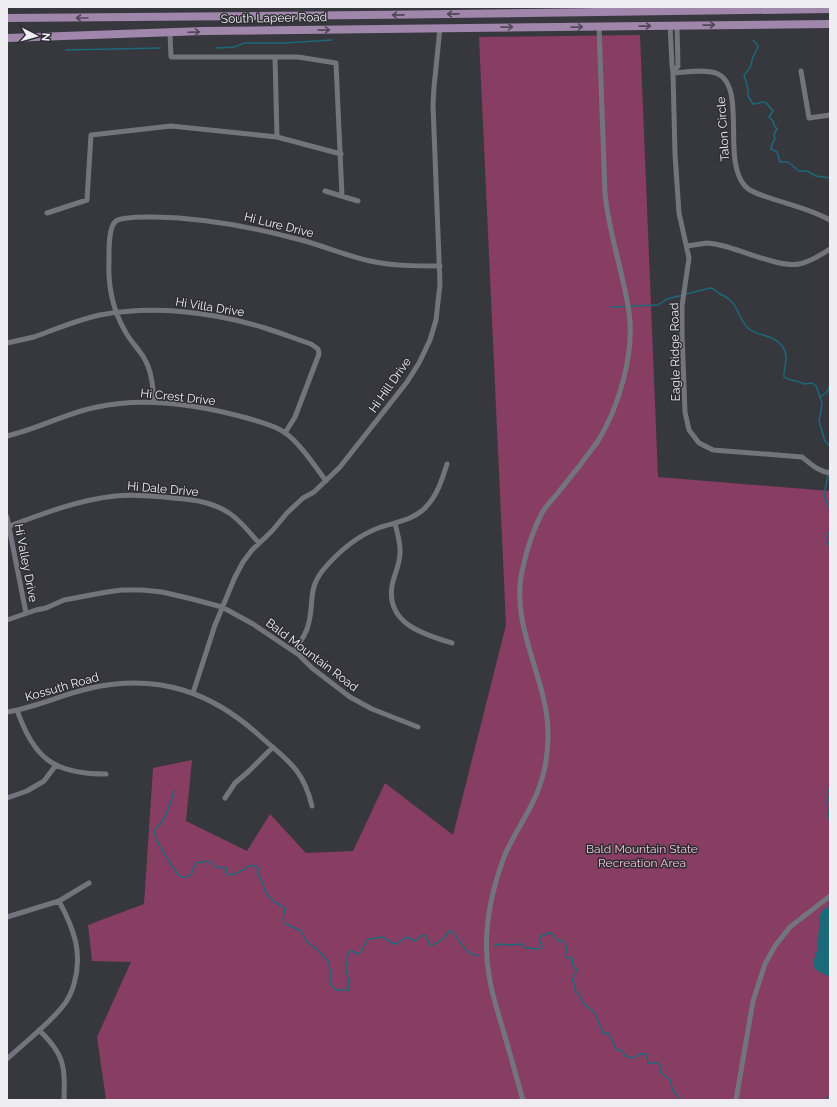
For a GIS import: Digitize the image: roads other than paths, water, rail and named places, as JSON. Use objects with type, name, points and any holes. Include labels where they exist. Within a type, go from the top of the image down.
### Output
[{"type":"main road","name":"South Lapeer Road","points":[[7,18],[146,18],[830,9]]},
{"type":"main road","points":[[674,11],[670,16],[669,21],[674,26]]},
{"type":"main road","points":[[619,26],[622,24],[624,19],[623,12]]},
{"type":"main road","points":[[362,29],[361,22],[368,15]]},
{"type":"main road","points":[[141,34],[147,27],[146,18]]},
{"type":"main road","name":"South Lapeer Road","points":[[7,38],[362,29],[830,24]]},
{"type":"street","points":[[523,1100],[488,974],[487,946],[488,915],[492,896],[505,855],[537,792],[547,755],[548,734],[545,703],[521,618],[520,596],[522,571],[530,542],[542,512],[590,452],[599,439],[613,412],[622,385],[629,340],[629,315],[620,267],[607,215],[599,26]]},
{"type":"street","name":"Eagle Ridge Road","points":[[674,26],[672,65],[674,73],[675,154],[679,213],[689,258],[682,306],[686,421],[689,430],[699,443],[713,450],[802,457],[821,472],[830,473]]},
{"type":"street","name":"Hi Hill Drive","points":[[193,693],[202,661],[222,607],[243,562],[287,513],[303,498],[314,492],[340,467],[407,382],[419,363],[430,340],[436,320],[439,301],[440,266],[434,99],[440,28]]},
{"type":"street","points":[[170,33],[171,57],[298,57],[336,63],[342,196]]},
{"type":"street","points":[[275,57],[277,137]]},
{"type":"street","points":[[801,71],[809,118],[830,115]]},
{"type":"street","name":"Talon Circle","points":[[674,73],[717,73],[729,84],[732,102],[737,173],[745,186],[756,193],[819,213],[830,220]]},
{"type":"street","points":[[47,213],[87,200],[91,135],[171,126],[277,137],[341,154]]},
{"type":"street","points":[[325,191],[358,201]]},
{"type":"street","name":"Hi Lure Drive","points":[[117,313],[113,301],[109,272],[110,231],[113,224],[119,220],[142,217],[182,218],[240,226],[266,231],[371,261],[406,265],[440,266]]},
{"type":"street","points":[[687,246],[707,243],[720,244],[780,263],[792,264],[807,261],[830,249]]},
{"type":"street","name":"Hi Villa Drive","points":[[7,343],[33,337],[67,324],[100,315],[130,311],[167,310],[198,313],[265,328],[311,344],[318,349],[320,354],[294,417],[285,433]]},
{"type":"street","points":[[117,313],[125,332],[145,359],[151,377],[154,402]]},
{"type":"street","name":"Hi Crest Drive","points":[[7,436],[97,406],[154,402],[187,406],[235,415],[260,422],[285,433],[326,480]]},
{"type":"street","points":[[294,651],[300,643],[310,621],[311,596],[314,586],[322,571],[337,554],[359,537],[377,528],[409,519],[425,508],[434,497],[440,485],[447,464]]},
{"type":"street","name":"Hi Dale Drive","points":[[8,527],[78,502],[116,496],[143,495],[197,501],[219,508],[229,513],[259,543]]},
{"type":"street","name":"Hi Valley Drive","points":[[7,517],[26,613]]},
{"type":"street","points":[[395,523],[400,549],[399,563],[392,590],[392,598],[397,613],[408,626],[419,632],[452,643]]},
{"type":"street","name":"Bald Mountain Road","points":[[7,620],[71,599],[122,590],[162,592],[222,607],[253,624],[294,651],[312,668],[350,697],[372,709],[418,727]]},
{"type":"street","name":"Kossuth Road","points":[[7,712],[42,704],[90,688],[110,684],[132,682],[152,683],[193,693],[226,710],[253,729],[290,762],[303,778],[312,806]]},
{"type":"street","points":[[17,710],[34,748],[44,757],[56,765],[68,770],[89,774],[106,774]]},
{"type":"street","points":[[225,798],[235,783],[273,747]]},
{"type":"street","points":[[7,798],[27,791],[44,781],[56,765]]},
{"type":"street","points":[[7,917],[59,901],[88,883]]},
{"type":"street","points":[[736,1100],[753,1001],[765,964],[775,946],[790,927],[830,896]]},
{"type":"street","points":[[7,1059],[40,1030],[64,1005],[72,989],[78,965],[78,951],[73,930],[59,901]]},
{"type":"street","points":[[40,1030],[56,1049],[62,1063],[65,1075],[64,1100]]},
{"type":"water","points":[[830,905],[830,977],[815,969],[813,962],[817,951],[820,915],[822,911]]},
{"type":"waterway","points":[[216,48],[234,47],[245,43],[285,43],[332,40]]},
{"type":"waterway","points":[[753,40],[758,47],[750,68],[744,75],[748,89],[748,96],[753,104],[765,102],[773,111],[769,117],[777,129],[774,134],[775,139],[771,149],[777,152],[780,162],[788,162],[799,171],[807,171],[816,176],[830,178]]},
{"type":"waterway","points":[[66,50],[160,48]]},
{"type":"waterway","points":[[611,307],[658,305],[667,299],[710,288],[726,297],[734,305],[744,323],[751,331],[770,337],[783,347],[786,355],[784,377],[804,384],[812,383],[816,386],[822,404],[819,421],[825,441],[830,446]]},
{"type":"waterway","points":[[820,397],[827,392],[830,385]]},
{"type":"waterway","points":[[829,471],[830,465]]},
{"type":"waterway","points":[[828,475],[824,495],[830,510]]},
{"type":"waterway","points":[[830,531],[827,535],[830,547]]},
{"type":"waterway","points":[[830,787],[827,794],[829,799],[827,803],[830,825]]},
{"type":"waterway","points":[[174,791],[166,816],[154,832],[161,849],[179,875],[182,877],[191,875],[196,863],[208,861],[216,867],[226,868],[227,874],[231,875],[236,874],[249,866],[256,866],[259,870],[257,873],[267,895],[285,908],[284,923],[301,931],[307,942],[318,950],[329,963],[330,984],[336,990],[348,990],[349,984],[346,969],[347,956],[350,951],[358,954],[361,952],[369,939],[383,937],[393,944],[397,944],[406,937],[415,941],[423,935],[426,936],[430,945],[439,942],[449,931],[451,931],[455,934],[467,951],[471,954],[479,955]]},
{"type":"waterway","points":[[495,946],[499,944],[521,944],[526,948],[539,949],[542,946],[539,940],[541,936],[550,933],[553,934],[556,940],[563,941],[567,948],[565,956],[567,958],[573,958],[572,965],[577,970],[572,979],[575,985],[575,991],[579,994],[583,1003],[595,1013],[603,1033],[609,1034],[616,1049],[622,1051],[626,1056],[634,1058],[640,1054],[646,1054],[648,1063],[657,1063],[662,1067],[660,1072],[670,1080],[673,1091],[679,1097],[679,1100]]},
{"type":"waterway","points":[[826,1100],[830,1097]]},
{"type":"park label","name":"Bald Mountain State Recreation Area","points":[[642,856]]}]
